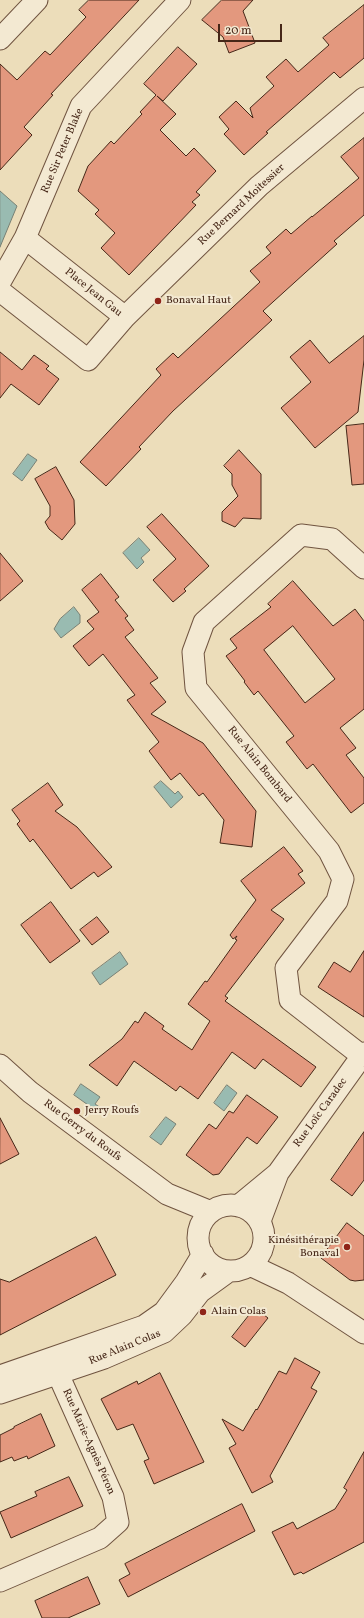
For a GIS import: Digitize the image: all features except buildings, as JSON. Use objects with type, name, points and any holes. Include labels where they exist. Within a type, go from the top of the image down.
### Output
[{"type":"street","points":[[0,39],[37,0]]},
{"type":"street","name":"Rue Sir Peter Blake","points":[[0,282],[26,238],[82,106],[180,0]]},
{"type":"street","name":"Rue Bernard Moitessier","points":[[125,317],[259,186],[364,98]]},
{"type":"street","name":"Place Jean Gau","points":[[0,291],[88,360],[125,317],[26,238]]},
{"type":"street","name":"Rue Alain Bombard","points":[[363,1055],[290,1000],[286,968],[337,902],[343,879],[329,851],[196,688],[193,652],[204,622],[301,534],[332,539],[364,568]]},
{"type":"street","name":"Rue Loïc Caradec","points":[[238,1206],[278,1173],[363,1055]]},
{"type":"street","name":"Rue Gerry du Roufs","points":[[0,1065],[30,1092],[167,1194],[211,1212]]},
{"type":"street","name":"Rue Loïc Caradec","points":[[260,1221],[278,1173]]},
{"type":"street","name":"Rue Gerry du Roufs","points":[[167,1194],[201,1245]]},
{"type":"street","points":[[228,1205],[238,1206],[247,1209],[260,1221],[264,1239],[263,1248],[258,1257],[250,1265],[240,1270],[229,1271],[214,1266],[201,1245],[202,1223],[211,1212],[219,1207],[228,1205]]},
{"type":"street","name":"Rue Alain Colas","points":[[0,1376],[144,1326],[164,1312],[186,1282],[201,1245]]},
{"type":"street","points":[[263,1248],[288,1283]]},
{"type":"street","points":[[250,1265],[288,1283],[364,1332]]},
{"type":"street","name":"Rue Alain Colas","points":[[0,1394],[104,1358],[164,1332],[182,1315],[200,1292],[229,1271]]},
{"type":"street","name":"Rue Marie-Agnès Péron","points":[[0,1581],[100,1538],[118,1522],[113,1497],[58,1374]]},
{"type":"water","points":[[0,191],[17,206],[0,247]]},
{"type":"water","points":[[28,454],[37,460],[22,481],[13,474]]},
{"type":"water","points":[[139,538],[150,550],[141,558],[144,562],[137,569],[123,553]]},
{"type":"water","points":[[74,607],[80,615],[80,623],[61,638],[54,629],[60,619]]},
{"type":"water","points":[[161,781],[175,794],[178,791],[183,797],[171,808],[154,787]]},
{"type":"water","points":[[120,952],[128,964],[100,985],[92,973]]},
{"type":"water","points":[[81,1084],[100,1097],[95,1104],[101,1108],[98,1112],[74,1095]]},
{"type":"water","points":[[227,1085],[237,1093],[224,1111],[214,1103]]},
{"type":"water","points":[[166,1117],[176,1124],[161,1145],[150,1137]]},
{"type":"place","name":"Bonaval Haut","points":[[158,301]]},
{"type":"place","name":"Jerry Roufs","points":[[77,1111]]},
{"type":"place","name":"Kinésithérapie Bonaval","points":[[347,1247]]},
{"type":"place","name":"Alain Colas","points":[[203,1312]]}]
